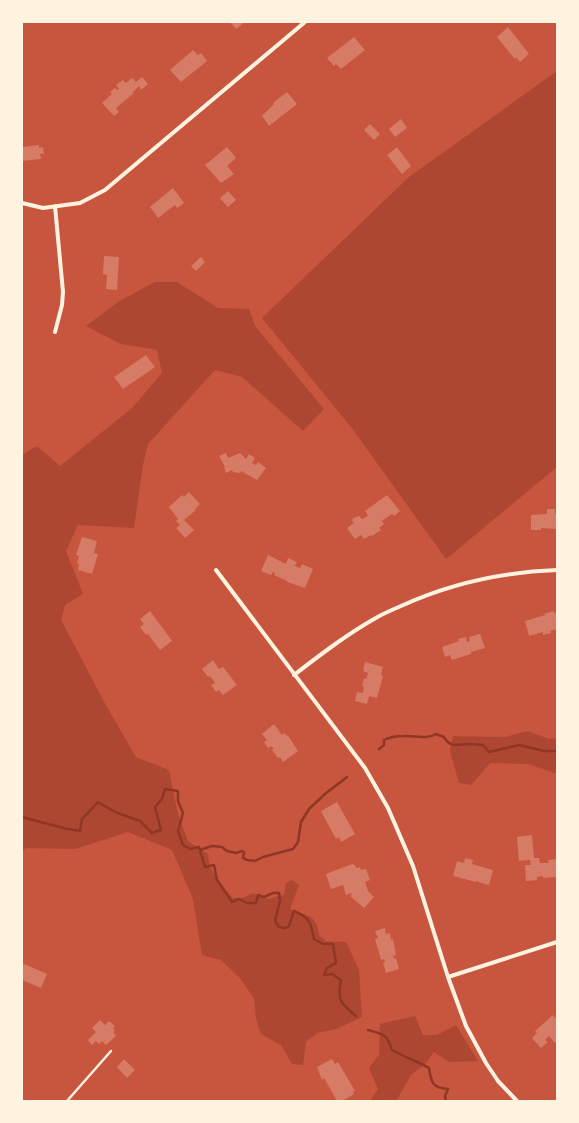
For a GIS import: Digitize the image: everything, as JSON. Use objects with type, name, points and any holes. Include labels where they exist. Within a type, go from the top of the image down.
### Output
[{"type":"street","points":[[22,203],[43,208],[80,203],[105,190],[305,22]]},
{"type":"street","points":[[55,206],[63,292],[62,304],[55,332]]},
{"type":"street","points":[[216,570],[365,768],[388,808],[413,866],[448,977],[466,1026],[486,1063],[498,1081],[516,1101]]},
{"type":"street","points":[[294,675],[336,642],[375,618],[422,597],[460,584],[494,576],[531,571],[557,570]]},
{"type":"street","points":[[448,977],[557,942]]},
{"type":"lane","points":[[67,1101],[111,1051]]},
{"type":"shaded area","points":[[557,71],[557,467],[446,559],[351,427],[262,318],[409,177]]},
{"type":"shaded area","points":[[155,282],[177,282],[218,308],[249,309],[255,326],[324,409],[303,431],[242,377],[215,370],[148,444],[143,465],[134,528],[78,525],[66,551],[83,594],[65,605],[61,620],[107,707],[136,757],[169,770],[178,814],[188,841],[208,854],[213,873],[233,898],[242,898],[253,893],[267,899],[284,895],[286,883],[292,880],[299,885],[290,909],[311,917],[316,923],[320,936],[326,941],[346,942],[359,970],[362,1017],[336,1029],[317,1033],[306,1042],[303,1065],[292,1064],[281,1045],[261,1034],[256,1019],[254,998],[239,977],[221,960],[202,955],[193,899],[172,850],[128,832],[75,849],[26,848],[22,851],[22,455],[37,446],[60,466],[132,408],[162,373],[157,350],[121,344],[86,326],[118,302]]},
{"type":"shaded area","points":[[527,731],[549,739],[557,738],[557,774],[528,764],[490,763],[471,785],[459,783],[450,751],[453,736],[505,737]]},
{"type":"shaded area","points":[[415,1016],[423,1035],[437,1035],[456,1025],[478,1061],[449,1062],[434,1052],[427,1062],[411,1075],[396,1101],[370,1101],[378,1089],[369,1068],[379,1055],[380,1024]]},
{"type":"building","points":[[230,22],[245,22],[236,29]]},
{"type":"building","points":[[508,27],[529,54],[520,62],[516,57],[515,59],[497,37]]},
{"type":"building","points":[[354,37],[365,50],[341,69],[336,64],[334,66],[327,58]]},
{"type":"building","points":[[193,50],[198,55],[201,53],[207,61],[181,82],[170,70]]},
{"type":"building","points":[[142,77],[148,84],[141,90],[139,86],[133,92],[134,93],[116,108],[119,112],[114,116],[102,103],[112,94],[110,92],[115,88],[117,90],[119,89],[116,85],[123,80],[126,83],[132,78],[136,82]]},
{"type":"building","points":[[287,92],[297,104],[269,126],[262,116],[274,104],[273,103]]},
{"type":"building","points":[[401,119],[407,128],[395,137],[389,129]]},
{"type":"building","points":[[370,124],[380,134],[374,140],[364,130]]},
{"type":"building","points":[[39,145],[39,148],[43,147],[44,154],[40,154],[41,159],[22,161],[22,147]]},
{"type":"building","points":[[227,147],[236,158],[227,166],[234,174],[221,183],[205,165]]},
{"type":"building","points":[[397,147],[411,166],[402,174],[387,155]]},
{"type":"building","points":[[173,188],[184,203],[177,208],[175,205],[158,218],[150,207]]},
{"type":"building","points":[[228,191],[236,200],[228,207],[220,198]]},
{"type":"building","points":[[104,256],[119,257],[117,290],[106,289],[107,275],[103,274]]},
{"type":"building","points":[[201,257],[205,262],[196,271],[191,266]]},
{"type":"building","points":[[146,355],[155,367],[123,389],[114,377]]},
{"type":"building","points":[[226,453],[228,458],[240,453],[246,459],[249,454],[255,458],[252,463],[256,465],[258,462],[266,468],[257,480],[241,471],[240,473],[233,472],[232,470],[226,473],[225,467],[219,456]]},
{"type":"building","points":[[189,492],[200,504],[195,509],[196,510],[184,520],[194,530],[185,538],[176,528],[180,525],[176,521],[178,519],[169,507],[182,495],[184,497]]},
{"type":"building","points":[[387,495],[400,511],[394,516],[392,514],[382,521],[384,524],[379,528],[381,530],[372,536],[371,535],[364,539],[361,535],[355,539],[347,528],[354,523],[352,521],[353,518],[359,516],[362,519],[368,516],[365,511]]},
{"type":"building","points":[[547,509],[555,509],[555,514],[557,514],[557,528],[541,528],[541,530],[531,530],[531,515],[547,514]]},
{"type":"building","points":[[82,537],[97,541],[94,553],[98,554],[92,574],[78,570],[79,564],[77,563],[79,556],[76,555]]},
{"type":"building","points":[[268,555],[286,564],[288,558],[297,562],[295,566],[300,568],[302,564],[313,569],[305,588],[287,582],[274,575],[275,573],[273,572],[271,575],[261,571]]},
{"type":"building","points":[[150,611],[172,641],[160,650],[148,634],[146,635],[140,627],[144,624],[140,619]]},
{"type":"building","points":[[553,611],[554,613],[557,612],[557,629],[550,631],[551,633],[543,635],[543,632],[529,636],[525,621]]},
{"type":"building","points":[[480,634],[485,648],[452,660],[450,655],[445,657],[442,647],[459,641],[458,639],[466,637],[467,642],[470,641],[469,637]]},
{"type":"building","points":[[213,660],[219,669],[223,667],[237,685],[223,695],[219,690],[216,692],[211,685],[215,683],[202,669]]},
{"type":"building","points":[[365,662],[383,667],[381,675],[383,676],[377,698],[369,696],[367,704],[355,701],[357,692],[363,693],[364,687],[362,686],[364,678],[366,679],[368,673],[363,671]]},
{"type":"building","points":[[274,724],[282,735],[284,733],[289,737],[298,751],[283,762],[272,750],[274,749],[271,746],[268,748],[264,742],[267,740],[262,734]]},
{"type":"building","points":[[337,802],[355,834],[341,842],[339,837],[336,839],[321,811]]},
{"type":"building","points":[[532,835],[534,858],[539,858],[540,863],[549,863],[548,860],[557,859],[557,877],[543,878],[543,876],[537,877],[537,880],[526,881],[525,865],[531,865],[530,860],[519,861],[517,837]]},
{"type":"building","points":[[465,858],[473,860],[472,864],[493,870],[489,885],[478,881],[476,882],[453,876],[457,861],[464,863]]},
{"type":"building","points":[[352,864],[355,865],[356,868],[360,867],[361,870],[366,869],[370,880],[365,882],[368,891],[374,897],[364,908],[350,896],[352,895],[351,893],[346,895],[343,885],[331,889],[326,874]]},
{"type":"building","points":[[385,928],[386,934],[390,933],[391,940],[393,939],[396,955],[393,956],[394,959],[396,958],[399,969],[386,973],[383,963],[385,962],[384,959],[381,960],[375,939],[378,938],[375,931]]},
{"type":"building","points":[[22,963],[47,974],[41,988],[22,980]]},
{"type":"building","points":[[553,1015],[555,1018],[557,1016],[557,1041],[555,1043],[549,1036],[545,1040],[548,1042],[541,1048],[532,1038],[537,1033],[535,1031]]},
{"type":"building","points":[[100,1020],[105,1025],[109,1021],[115,1026],[113,1028],[115,1031],[113,1032],[116,1036],[106,1045],[102,1041],[99,1044],[96,1041],[92,1045],[88,1040],[96,1032],[92,1028]]},
{"type":"building","points":[[124,1059],[135,1070],[127,1078],[117,1067]]},
{"type":"building","points":[[332,1059],[335,1064],[338,1062],[355,1091],[353,1091],[354,1094],[342,1101],[337,1101],[324,1078],[322,1080],[317,1067]]},
{"type":"waterway","points":[[379,749],[384,745],[384,740],[391,737],[428,737],[436,734],[444,737],[449,743],[452,744],[483,745],[489,752],[519,745],[544,751],[557,751]]},
{"type":"waterway","points":[[200,850],[212,846],[222,847],[227,851],[236,853],[242,851],[244,852],[243,858],[255,861],[263,857],[293,849],[298,842],[301,822],[309,809],[347,777]]},
{"type":"waterway","points":[[22,817],[80,831],[82,819],[98,802],[115,812],[140,821],[152,833],[161,830],[155,807],[162,799],[165,789],[178,791],[178,801],[183,813],[178,831],[183,845],[190,849],[199,847],[205,867],[214,865],[217,880],[232,902],[239,899],[247,903],[256,903],[258,895],[264,897],[273,893],[279,893],[280,901],[275,921],[279,927],[285,928],[289,926],[294,911],[307,918],[311,925],[314,939],[323,944],[333,944],[336,963],[327,968],[324,975],[332,974],[341,980],[339,992],[341,1001],[346,1008],[356,1016]]},
{"type":"waterway","points":[[368,1030],[384,1036],[392,1050],[429,1068],[434,1084],[436,1086],[448,1089],[445,1096],[446,1101]]}]
